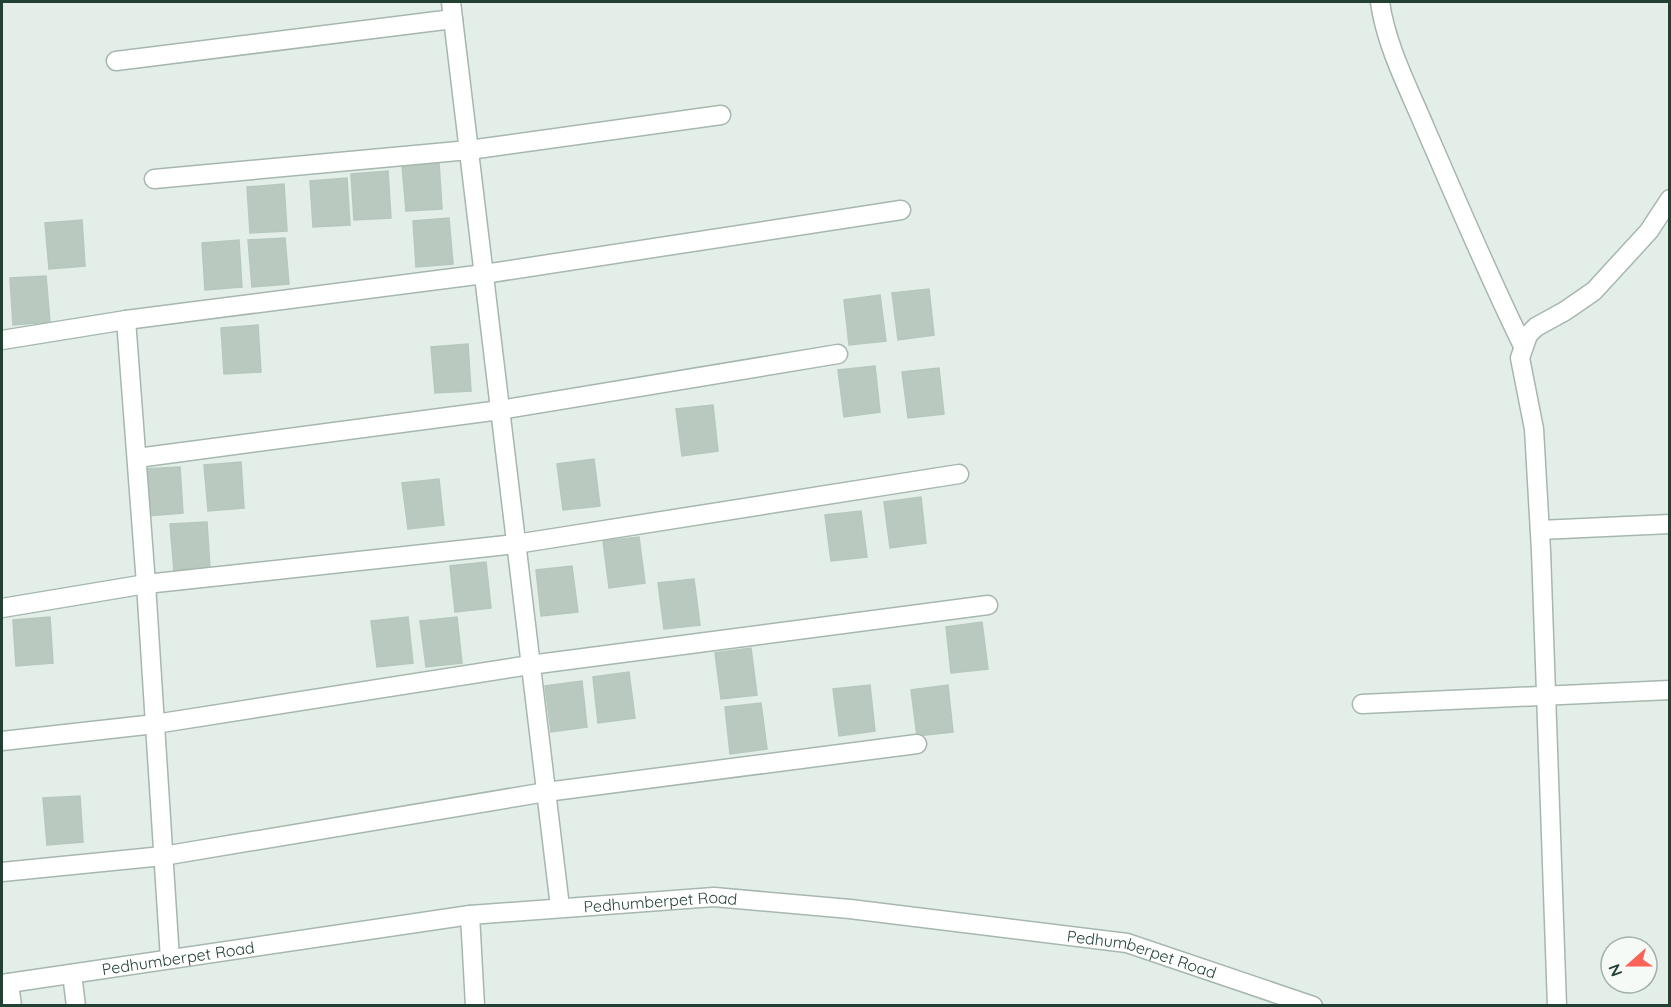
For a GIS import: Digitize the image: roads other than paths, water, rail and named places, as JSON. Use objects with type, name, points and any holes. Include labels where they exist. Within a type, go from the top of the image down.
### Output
[{"type":"street","points":[[1380,2],[1388,35],[1423,121],[1473,240],[1523,346]]},
{"type":"street","points":[[116,61],[452,10],[560,908]]},
{"type":"street","points":[[154,179],[469,150],[721,115]]},
{"type":"street","points":[[1557,1005],[1540,530],[1534,429],[1521,358],[1523,346],[1536,327],[1594,291],[1649,231],[1670,199]]},
{"type":"street","points":[[2,340],[126,320],[484,274],[902,210]]},
{"type":"street","points":[[126,320],[146,584],[170,959]]},
{"type":"street","points":[[137,458],[500,410],[838,354]]},
{"type":"street","points":[[2,608],[146,584],[516,544],[959,474]]},
{"type":"street","points":[[1540,530],[1670,524]]},
{"type":"street","points":[[2,741],[155,724],[530,665],[988,605]]},
{"type":"street","points":[[1362,704],[1670,690]]},
{"type":"street","points":[[2,872],[163,856],[546,792],[917,744]]},
{"type":"street","name":"Pedhumberpet Road","points":[[5,983],[470,915],[714,897],[850,909],[1127,943],[1313,1005]]},
{"type":"street","points":[[470,915],[475,1005]]},
{"type":"street","points":[[72,974],[76,1005]]},
{"type":"street","points":[[5,983],[12,1005]]}]
